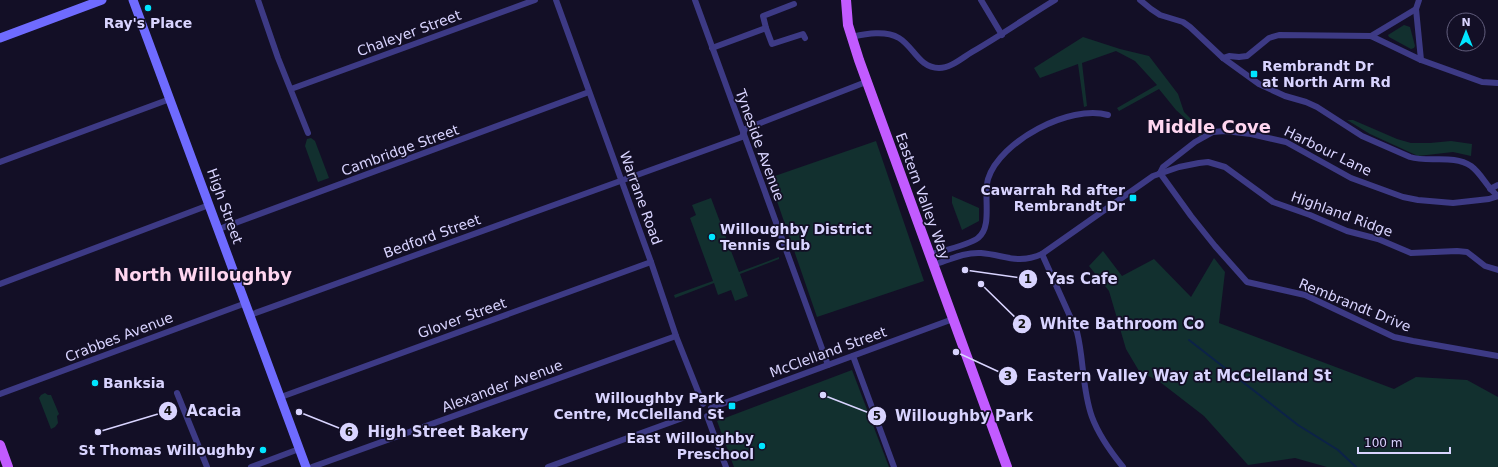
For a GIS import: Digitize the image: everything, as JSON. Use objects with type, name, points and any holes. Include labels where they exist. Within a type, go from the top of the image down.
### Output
[{"type":"main road","name":"Eastern Valley Way","points":[[846,0],[846,18],[866,82],[1007,467]]},
{"type":"main road","points":[[0,445],[8,467]]},
{"type":"street","points":[[0,38],[102,0]]},
{"type":"street","name":"High Street","points":[[134,0],[306,467]]},
{"type":"street","points":[[258,0],[278,58],[308,133]]},
{"type":"street","name":"Chaleyer Street","points":[[291,89],[535,0]]},
{"type":"street","name":"Warrane Road","points":[[556,0],[622,180],[676,336],[703,404]]},
{"type":"street","name":"Tyneside Avenue","points":[[695,0],[828,365]]},
{"type":"street","points":[[981,0],[1002,35]]},
{"type":"street","points":[[851,37],[872,34],[895,36],[906,43],[920,60],[938,68],[950,65],[1002,35],[1055,0]]},
{"type":"street","points":[[1140,0],[1160,15],[1183,22],[1223,58],[1259,84],[1285,96],[1317,107],[1362,136],[1418,159],[1461,161],[1471,166],[1479,173],[1490,189],[1498,196]]},
{"type":"street","points":[[1419,0],[1416,9],[1421,60]]},
{"type":"street","points":[[794,4],[763,16],[766,28],[772,44],[803,34],[804,38]]},
{"type":"street","points":[[1371,36],[1416,9]]},
{"type":"street","points":[[712,48],[766,28]]},
{"type":"street","points":[[1223,58],[1229,56],[1247,56],[1269,38],[1278,35],[1371,36],[1421,60],[1482,82],[1498,83]]},
{"type":"street","name":"Bedford Street","points":[[250,315],[742,137],[746,129],[866,82]]},
{"type":"street","name":"Cambridge Street","points":[[219,228],[589,92]]},
{"type":"street","points":[[0,162],[170,99]]},
{"type":"street","points":[[929,255],[978,238],[985,229],[986,189],[990,174],[1003,155],[1025,137],[1053,122],[1072,116],[1089,112],[1108,115]]},
{"type":"street","name":"Harbour Lane","points":[[1160,173],[1164,166],[1195,142],[1213,132],[1225,131],[1257,135],[1286,142],[1351,178],[1403,197],[1453,203],[1477,201],[1498,196]]},
{"type":"street","name":"Highland Ridge","points":[[1160,173],[1199,163],[1216,164],[1232,171],[1273,202],[1310,215],[1347,231],[1383,241],[1411,253],[1467,252],[1485,266],[1498,270]]},
{"type":"street","points":[[933,265],[965,254],[986,254],[1017,260],[1035,257],[1042,254],[1153,176],[1160,173]]},
{"type":"street","name":"Rembrandt Drive","points":[[1160,173],[1191,216],[1247,282],[1305,295],[1394,337],[1498,356]]},
{"type":"street","points":[[1490,189],[1498,185]]},
{"type":"street","points":[[0,284],[209,205]]},
{"type":"street","points":[[1042,254],[1077,332],[1080,343],[1087,398],[1092,416],[1105,444],[1123,467]]},
{"type":"street","name":"Glover Street","points":[[281,397],[651,262]]},
{"type":"street","name":"Crabbes Avenue","points":[[0,394],[246,303]]},
{"type":"street","name":"McClelland Street","points":[[711,408],[953,319]]},
{"type":"street","name":"Alexander Avenue","points":[[312,467],[676,336]]},
{"type":"street","points":[[853,356],[894,467]]},
{"type":"street","points":[[177,393],[207,467]]},
{"type":"street","points":[[699,412],[698,408],[703,404],[709,404],[711,412],[707,416]]},
{"type":"street","points":[[699,412],[703,416],[707,416]]},
{"type":"street","points":[[548,467],[566,464],[699,412]]},
{"type":"street","points":[[707,416],[726,467]]},
{"type":"street","points":[[251,467],[299,449]]},
{"type":"green space","points":[[1404,25],[1410,27],[1415,46],[1414,48],[1411,49],[1388,35]]},
{"type":"green space","points":[[1083,37],[1120,49],[1149,56],[1178,94],[1184,112],[1201,129],[1202,136],[1199,137],[1197,129],[1176,110],[1159,89],[1119,111],[1117,108],[1157,85],[1135,61],[1116,51],[1082,63],[1087,106],[1084,107],[1078,64],[1040,78],[1034,68]]},
{"type":"green space","points":[[1347,120],[1353,120],[1397,139],[1411,143],[1451,141],[1472,144],[1471,156],[1453,152],[1418,156],[1370,134]]},
{"type":"green space","points":[[311,138],[315,141],[329,178],[318,182],[305,146],[307,139]]},
{"type":"green space","points":[[876,141],[924,281],[817,317],[769,178]]},
{"type":"green space","points":[[952,196],[979,208],[979,221],[962,230],[952,203]]},
{"type":"green space","name":"Willoughby District Tennis Club","points":[[711,198],[739,272],[779,257],[779,259],[740,274],[748,296],[735,301],[731,290],[718,295],[714,283],[675,298],[674,295],[713,281],[690,218],[696,215],[692,205]]},
{"type":"green space","points":[[1103,251],[1122,276],[1154,259],[1191,297],[1214,258],[1225,272],[1219,323],[1394,389],[1416,377],[1467,380],[1498,397],[1498,467],[1327,467],[1295,458],[1248,465],[1204,416],[1160,382],[1139,371],[1126,349],[1109,291],[1089,266]]},
{"type":"green space","points":[[852,370],[889,467],[734,467],[717,421]]},
{"type":"green space","points":[[45,393],[51,395],[59,414],[57,416],[58,423],[51,429],[39,398]]},
{"type":"waterway","points":[[1189,340],[1298,425],[1338,450],[1356,467]]},
{"type":"place","name":"Ray's Place","points":[[148,8]]},
{"type":"place","name":"Rembrandt Dr at North Arm Rd","points":[[1254,74]]},
{"type":"place","name":"Cawarrah Rd after Rembrandt Dr","points":[[1133,198]]},
{"type":"place","name":"Willoughby District Tennis Club","points":[[712,237]]},
{"type":"place","name":"Yas Cafe","points":[[965,270]]},
{"type":"place","name":"White Bathroom Co","points":[[981,284]]},
{"type":"place","name":"Eastern Valley Way at McClelland St","points":[[956,352]]},
{"type":"place","name":"Banksia","points":[[95,383]]},
{"type":"place","name":"Willoughby Park","points":[[823,395]]},
{"type":"place","name":"Willoughby Park Centre, McClelland St","points":[[732,406]]},
{"type":"place","name":"High Street Bakery","points":[[299,412]]},
{"type":"place","name":"Acacia","points":[[98,432]]},
{"type":"place","name":"East Willoughby Preschool","points":[[762,446]]},
{"type":"place","name":"St Thomas Willoughby","points":[[263,450]]},
{"type":"district","name":"Middle Cove","points":[[1209,126]]},
{"type":"district","name":"North Willoughby","points":[[203,274]]}]
